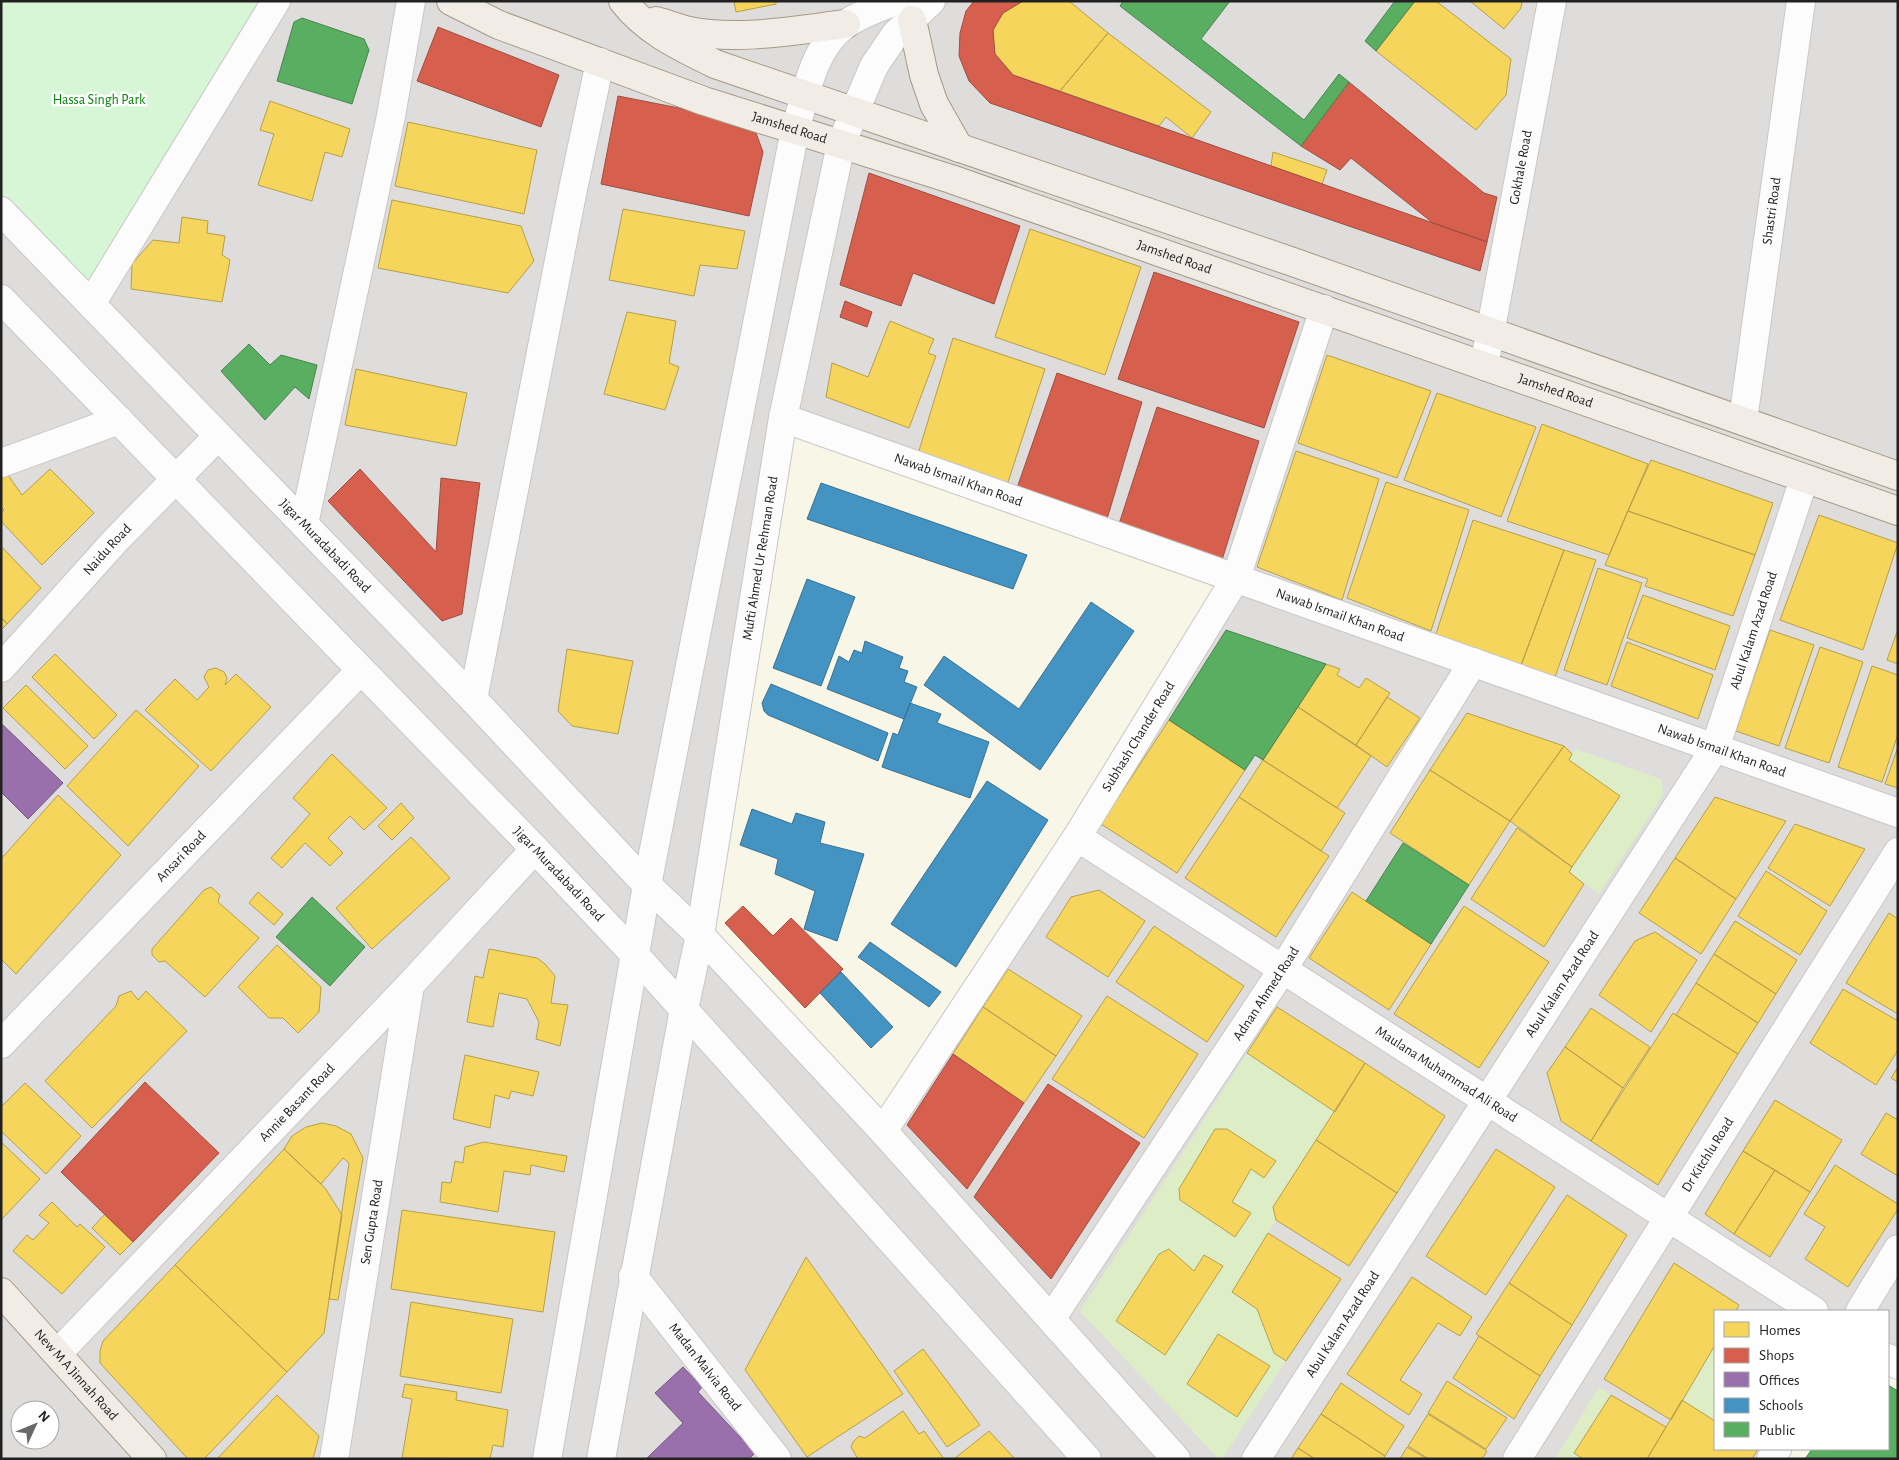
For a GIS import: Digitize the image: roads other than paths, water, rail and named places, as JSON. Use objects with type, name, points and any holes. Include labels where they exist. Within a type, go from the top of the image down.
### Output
[{"type":"main road","name":"Jamshed Road","points":[[451,1],[499,25],[704,101],[951,179],[1898,511]]},
{"type":"main road","points":[[628,8],[664,39],[715,64],[1492,332],[1898,476]]},
{"type":"main road","points":[[628,8],[690,31],[738,34],[779,32],[846,24]]},
{"type":"main road","points":[[903,10],[934,104],[959,148]]},
{"type":"main road","name":"New M A Jinnah Road","points":[[1,1292],[152,1459]]},
{"type":"street","points":[[91,304],[276,1]]},
{"type":"street","points":[[304,524],[391,116],[411,1]]},
{"type":"street","name":"Mufti Ahmed Ur Rehman Road","points":[[601,1459],[684,1009],[700,935],[783,418],[841,144],[853,111],[874,66],[895,36],[903,10],[931,1]]},
{"type":"street","name":"Gokhale Road","points":[[1484,366],[1492,332],[1552,1]]},
{"type":"street","name":"Shastri Road","points":[[1742,420],[1801,1]]},
{"type":"street","points":[[547,1459],[647,884],[795,130],[817,61],[828,41],[846,24],[903,10]]},
{"type":"street","points":[[473,700],[572,194],[600,62]]},
{"type":"street","name":"Jigar Muradabadi Road","points":[[1,211],[473,700],[647,884],[700,935],[883,1131],[1176,1459]]},
{"type":"street","name":"Jigar Muradabadi Road","points":[[1,298],[535,849],[636,956],[1087,1459]]},
{"type":"street","name":"Subhash Chander Road","points":[[883,1131],[1077,837],[1236,578],[1324,309]]},
{"type":"street","name":"Nawab Ismail Khan Road","points":[[783,418],[1898,813]]},
{"type":"street","points":[[1,463],[119,420]]},
{"type":"street","name":"Naidu Road","points":[[1,668],[176,477],[218,436]]},
{"type":"street","name":"Abul Kalam Azad Road","points":[[1256,1459],[1715,748],[1804,479]]},
{"type":"street","name":"Adnan Ahmed Road","points":[[1051,1319],[1282,969],[1473,662]]},
{"type":"street","name":"Ansari Road","points":[[1,1044],[362,670]]},
{"type":"street","name":"Maulana Muhammad Ali Road","points":[[1077,837],[1812,1310]]},
{"type":"street","name":"Annie Basant Road","points":[[58,1353],[410,985],[535,849]]},
{"type":"street","name":"Dr Kitchlu Road","points":[[1517,1459],[1898,852]]},
{"type":"street","name":"Sen Gupta Road","points":[[334,1459],[410,985]]},
{"type":"street","points":[[1861,1310],[1898,1248]]},
{"type":"street","name":"Madan Malvia Road","points":[[634,1276],[777,1459]]},
{"type":"park label","name":"Hassa Singh Park","points":[[99,100]]}]
